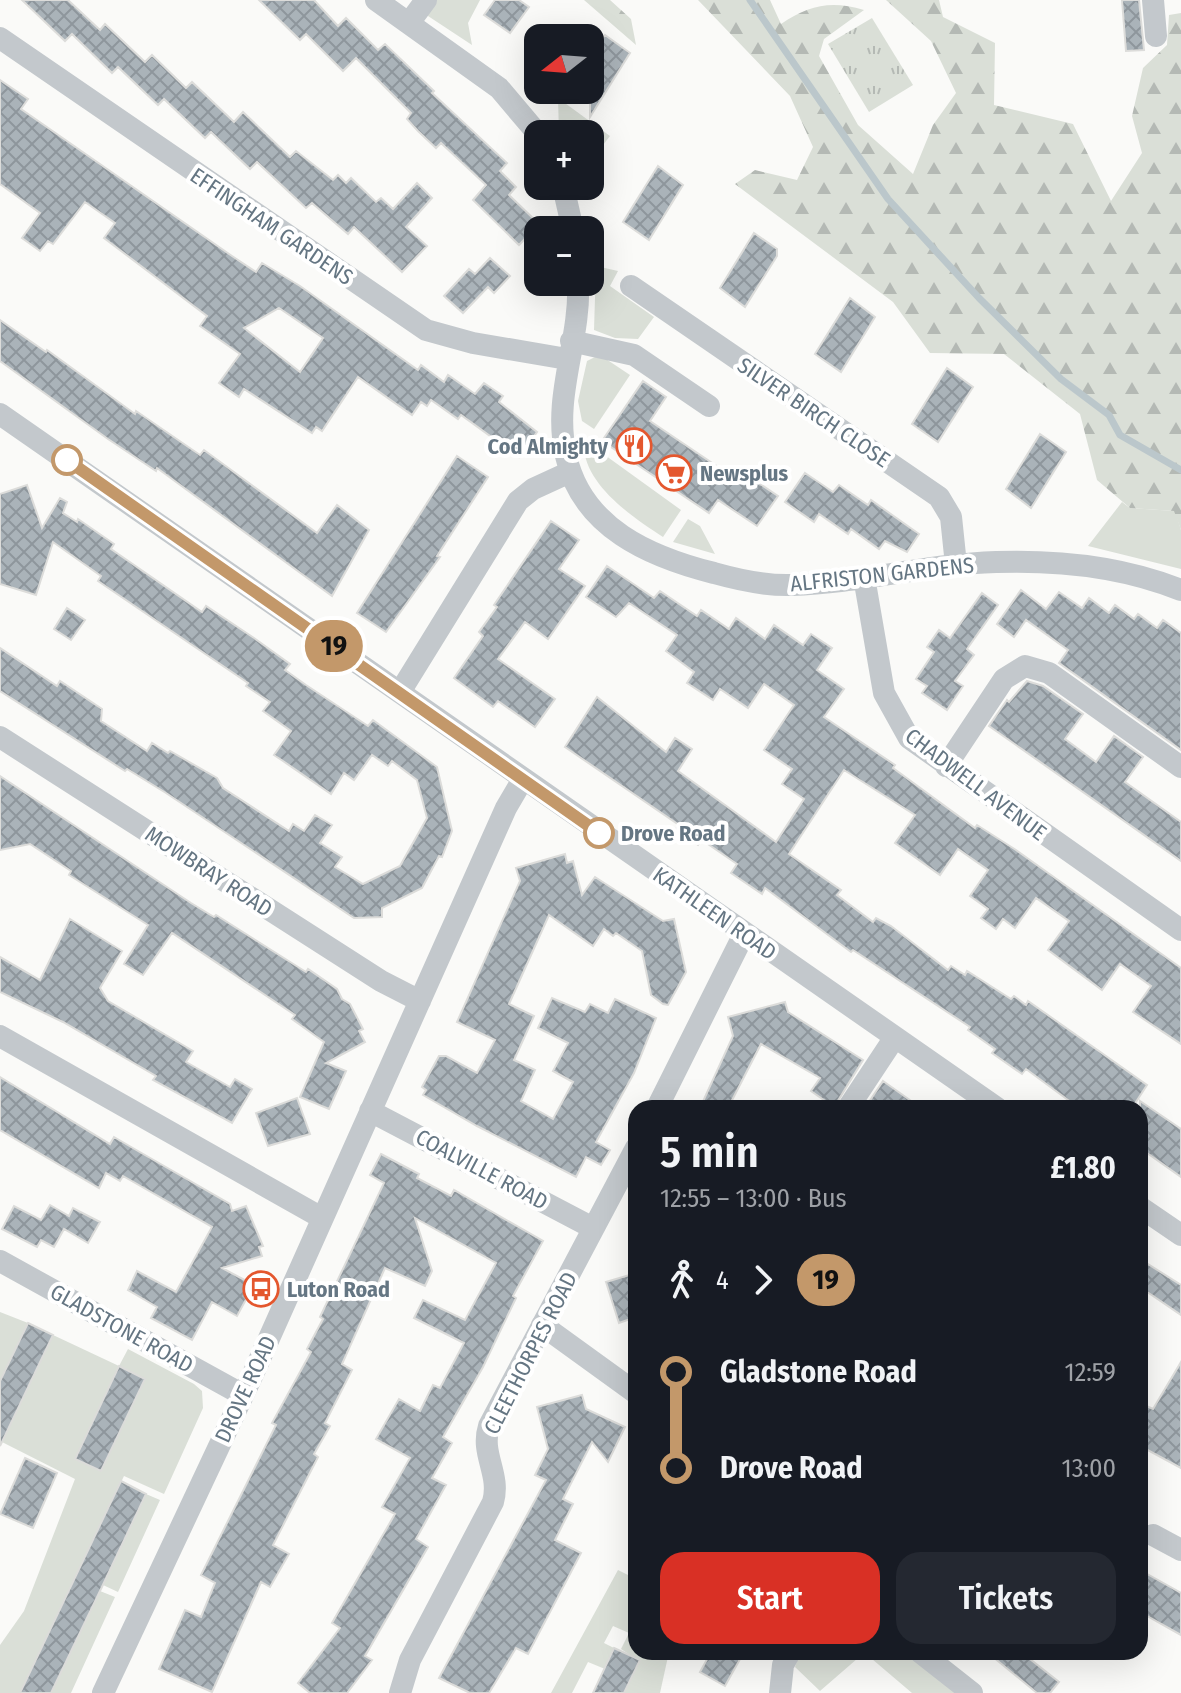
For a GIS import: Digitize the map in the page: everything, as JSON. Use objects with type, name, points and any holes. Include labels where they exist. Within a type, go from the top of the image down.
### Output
[{"type":"street","points":[[376,0],[499,88],[526,120]]},
{"type":"street","points":[[409,23],[426,0]]},
{"type":"street","points":[[1153,0],[1156,36]]},
{"type":"street","name":"EFFINGHAM GARDENS","points":[[0,38],[426,330],[473,343],[634,355],[709,406]]},
{"type":"street","name":"SILVER BIRCH CLOSE","points":[[631,286],[939,497],[951,517],[956,565]]},
{"type":"street","points":[[400,692],[518,501],[533,489],[570,472],[562,425],[576,296]]},
{"type":"street","name":"KATHLEEN ROAD","points":[[0,414],[985,1100]]},
{"type":"street","name":"ALFRISTON GARDENS","points":[[570,472],[592,507],[612,529],[635,546],[657,556],[730,577],[769,584],[806,585],[956,565],[1072,565],[1134,576],[1181,590]]},
{"type":"street","name":"CHADWELL AVENUE","points":[[864,577],[878,673],[891,711],[909,738],[1181,930]]},
{"type":"street","points":[[946,766],[1004,679],[1017,669],[1034,666],[1049,673],[1181,767]]},
{"type":"street","name":"MOWBRAY ROAD","points":[[0,737],[381,981],[420,1001]]},
{"type":"street","name":"DROVE ROAD","points":[[103,1693],[243,1395],[506,808],[523,779]]},
{"type":"street","points":[[661,1100],[744,934]]},
{"type":"street","points":[[0,1036],[322,1218]]},
{"type":"street","points":[[853,1100],[895,1037]]},
{"type":"street","name":"COALVILLE ROAD","points":[[370,1111],[593,1228]]},
{"type":"street","name":"CLEETHORPES ROAD","points":[[400,1693],[410,1660],[493,1502],[497,1481],[486,1451],[486,1435],[628,1163]]},
{"type":"street","points":[[1148,1212],[1181,1235]]},
{"type":"street","name":"GLADSTONE ROAD","points":[[0,1261],[243,1395]]},
{"type":"street","points":[[542,1325],[628,1387]]},
{"type":"street","points":[[1153,1535],[1179,1543]]},
{"type":"street","points":[[780,1693],[786,1660]]},
{"type":"street","points":[[930,1660],[972,1693]]},
{"type":"green space","points":[[435,0],[480,0],[468,23],[472,45],[428,16],[427,11]]},
{"type":"green space","points":[[584,0],[610,0],[631,19],[636,45]]},
{"type":"green space","points":[[698,0],[770,0],[781,24],[801,12],[821,6],[841,5],[864,10],[824,39],[819,56],[858,125],[913,174],[933,125],[956,93],[931,41],[886,0],[939,0],[943,17],[995,43],[994,105],[1073,124],[1111,201],[1142,153],[1132,116],[1143,68],[1167,45],[1169,15],[1181,13],[1181,530],[1174,511],[1130,508],[1097,480],[1080,414],[1004,354],[930,353],[893,302],[735,184],[755,170],[797,180],[813,147],[790,96]]},
{"type":"green space","points":[[872,18],[913,85],[869,112],[828,44]]},
{"type":"green space","points":[[558,104],[566,104],[588,120],[559,120]]},
{"type":"green space","points":[[604,268],[618,271],[610,286],[654,317],[638,339],[615,338],[594,330],[595,296],[604,296]]},
{"type":"green space","points":[[595,357],[606,359],[630,375],[594,429],[582,421],[578,401],[587,361]]},
{"type":"green space","points":[[584,440],[681,510],[663,537],[623,509],[599,484],[590,470]]},
{"type":"green space","points":[[1122,502],[1130,508],[1175,511],[1181,530],[1181,569],[1088,546]]},
{"type":"green space","points":[[688,519],[700,526],[715,554],[673,542]]},
{"type":"green space","points":[[0,1312],[28,1323],[0,1381]]},
{"type":"green space","points":[[53,1335],[119,1366],[128,1349],[202,1391],[203,1408],[164,1494],[124,1476],[20,1693],[0,1693],[0,1645],[24,1611],[75,1479],[0,1441],[0,1423],[9,1427]],"holes":[[[120,1367],[144,1379],[100,1471],[76,1459]]]},
{"type":"green space","points":[[146,1494],[160,1500],[118,1592],[103,1585]]},
{"type":"green space","points":[[618,1570],[628,1575],[628,1633],[613,1626],[604,1643],[614,1648],[605,1669],[588,1662],[572,1693],[551,1693]]},
{"type":"green space","points":[[100,1591],[115,1597],[71,1693],[51,1693]]},
{"type":"green space","points":[[628,1635],[628,1654],[621,1649]]},
{"type":"green space","points":[[667,1660],[660,1693],[624,1693],[639,1661]]},
{"type":"green space","points":[[797,1660],[856,1660],[820,1691],[795,1667]]},
{"type":"green space","points":[[873,1660],[915,1660],[958,1693],[912,1693]]},
{"type":"building","points":[[22,0],[68,0],[100,30],[105,24],[145,62],[152,55],[186,88],[192,82],[234,122],[243,112],[290,157],[296,151],[333,180],[338,175],[346,183],[351,178],[376,202],[381,198],[393,209],[417,183],[432,198],[406,227],[427,246],[402,272],[354,227],[348,234],[312,203],[306,208],[257,162],[250,169],[211,132],[205,138],[164,99],[158,105],[118,67],[112,73],[72,34],[65,41]]},
{"type":"building","points":[[259,0],[314,0],[338,26],[346,18],[378,50],[385,44],[507,163],[500,171],[516,187],[509,195],[531,216],[524,216],[524,240],[519,245],[473,200],[486,185],[441,143],[436,148],[418,131],[407,119],[411,113],[356,58],[343,71],[306,34],[300,40]]},
{"type":"building","points":[[495,0],[519,0],[529,7],[510,33],[484,15]]},
{"type":"building","points":[[1122,0],[1139,0],[1144,50],[1126,51]]},
{"type":"building","points":[[604,36],[630,53],[604,95]]},
{"type":"building","points":[[0,80],[28,99],[21,109],[256,272],[262,263],[300,286],[418,370],[421,365],[444,382],[448,375],[475,394],[484,383],[503,396],[499,402],[537,432],[519,457],[461,415],[458,419],[431,400],[427,406],[421,402],[412,415],[358,377],[322,431],[316,427],[312,433],[244,389],[239,397],[219,383],[240,354],[200,326],[207,316],[104,238],[115,223],[85,202],[53,244],[48,241],[40,251],[22,238],[40,213],[0,184]],"holes":[[[279,308],[323,338],[300,372],[244,328]]]},
{"type":"building","points":[[590,104],[598,104],[590,117]]},
{"type":"building","points":[[658,166],[683,185],[649,240],[623,222]]},
{"type":"building","points":[[754,233],[777,249],[777,256],[745,307],[720,288]]},
{"type":"building","points":[[490,258],[510,276],[494,293],[488,287],[463,313],[444,296],[469,269],[475,274]]},
{"type":"building","points":[[850,298],[875,317],[841,372],[815,354]]},
{"type":"building","points":[[0,320],[135,414],[136,411],[200,455],[204,450],[317,533],[337,505],[369,530],[332,596],[157,468],[156,471],[108,439],[0,361]]},
{"type":"building","points":[[947,368],[973,387],[938,442],[912,424]]},
{"type":"building","points":[[643,381],[666,397],[650,421],[733,477],[738,469],[778,496],[757,526],[718,500],[709,513],[602,441]]},
{"type":"building","points":[[1040,434],[1066,452],[1031,508],[1006,489]]},
{"type":"building","points":[[457,456],[488,477],[437,556],[440,557],[386,632],[357,613]]},
{"type":"building","points":[[805,473],[833,492],[839,485],[868,505],[871,500],[919,534],[907,552],[885,541],[879,549],[851,529],[848,534],[819,514],[814,522],[785,502]]},
{"type":"building","points":[[27,485],[42,528],[60,498],[67,502],[63,513],[77,522],[78,519],[114,544],[111,549],[202,612],[206,606],[254,638],[290,664],[285,670],[306,685],[368,726],[373,720],[437,767],[452,831],[442,857],[439,856],[422,888],[382,908],[382,917],[354,918],[166,793],[127,769],[125,771],[0,691],[0,648],[57,686],[60,681],[102,709],[101,721],[147,751],[152,743],[168,753],[170,751],[217,778],[223,788],[289,831],[293,824],[304,831],[315,815],[332,825],[320,843],[342,857],[335,867],[363,884],[400,866],[427,818],[417,780],[392,761],[388,766],[372,755],[354,780],[344,773],[331,794],[274,755],[291,731],[263,711],[270,702],[246,686],[248,683],[98,581],[101,576],[53,542],[36,595],[0,584],[0,494]]},
{"type":"building","points":[[551,521],[579,540],[559,569],[585,586],[548,639],[525,622],[498,659],[555,699],[535,727],[498,701],[493,707],[454,678],[483,636],[479,632],[497,607],[494,605]]},
{"type":"building","points":[[607,566],[654,598],[660,591],[697,616],[701,610],[729,629],[736,618],[765,639],[774,625],[803,645],[811,634],[832,648],[817,670],[844,689],[824,717],[895,765],[893,768],[975,828],[977,825],[1016,850],[1181,968],[1181,1044],[1133,1012],[1151,986],[1120,964],[1102,990],[1048,950],[1069,921],[1036,898],[1015,928],[1003,919],[996,929],[981,918],[988,909],[970,896],[988,870],[958,849],[940,875],[895,843],[915,815],[844,770],[789,854],[841,890],[837,895],[873,922],[876,918],[891,926],[948,970],[951,966],[965,975],[967,971],[1011,999],[1014,996],[1026,1005],[1028,1001],[1147,1085],[1137,1100],[1068,1100],[1026,1069],[1022,1074],[992,1053],[995,1049],[968,1030],[970,1027],[853,950],[851,952],[765,888],[762,894],[731,873],[737,864],[702,840],[698,845],[676,829],[679,825],[565,747],[597,697],[666,752],[675,738],[692,749],[678,771],[776,842],[804,799],[782,784],[792,769],[764,750],[794,705],[764,684],[748,708],[720,689],[713,700],[687,683],[694,672],[666,651],[677,635],[629,603],[616,617],[586,597]]},
{"type":"building","points":[[1021,590],[1046,609],[1059,592],[1082,608],[1089,598],[1109,613],[1115,605],[1134,619],[1138,614],[1157,628],[1163,620],[1181,633],[1181,750],[1059,663],[1068,650],[1026,620],[1014,637],[997,624]]},
{"type":"building","points":[[982,593],[998,605],[967,649],[974,655],[955,681],[963,686],[947,710],[922,693],[927,686],[916,679],[934,652],[927,647],[939,630],[950,638]]},
{"type":"building","points":[[67,608],[85,620],[71,640],[54,629]]},
{"type":"building","points":[[1027,681],[1043,686],[1083,714],[1065,739],[1096,762],[1114,736],[1143,757],[1125,782],[1181,822],[1181,861],[989,726],[1007,700],[1009,702]]},
{"type":"building","points":[[0,776],[191,903],[214,917],[216,915],[306,972],[308,969],[337,989],[342,999],[350,1004],[363,1029],[359,1031],[365,1042],[326,1063],[346,1071],[329,1109],[300,1097],[324,1042],[292,1019],[295,1015],[172,933],[143,975],[124,964],[148,925],[69,875],[71,871],[30,844],[0,850]]},
{"type":"building","points":[[565,854],[567,863],[573,861],[582,895],[595,877],[663,921],[674,919],[686,972],[668,1005],[663,1004],[651,995],[642,951],[616,933],[613,936],[604,929],[593,946],[549,915],[509,1004],[534,1016],[514,1060],[535,1070],[521,1101],[553,1119],[573,1082],[553,1071],[568,1043],[538,1028],[552,998],[585,1012],[590,1004],[608,1013],[615,999],[656,1018],[634,1073],[596,1142],[610,1150],[601,1165],[586,1157],[576,1177],[423,1095],[426,1090],[422,1087],[439,1056],[446,1056],[477,1073],[495,1040],[457,1022],[520,881],[516,868]]},
{"type":"building","points":[[70,919],[122,951],[100,988],[108,1001],[193,1051],[186,1062],[230,1087],[235,1079],[252,1089],[232,1123],[153,1080],[156,1076],[63,1022],[0,992],[0,957],[40,980]]},
{"type":"building","points":[[785,1002],[788,1012],[863,1060],[838,1100],[824,1100],[811,1091],[820,1078],[761,1044],[732,1100],[704,1100],[733,1036],[728,1017]]},
{"type":"building","points":[[0,1077],[110,1144],[114,1137],[230,1204],[232,1211],[246,1206],[263,1246],[259,1247],[262,1256],[222,1268],[254,1285],[237,1316],[212,1302],[192,1340],[151,1318],[157,1307],[128,1290],[137,1271],[176,1292],[212,1227],[123,1176],[120,1181],[106,1173],[99,1188],[0,1130]]},
{"type":"building","points":[[883,1081],[910,1100],[870,1100]]},
{"type":"building","points":[[297,1098],[310,1134],[268,1146],[256,1113]]},
{"type":"building","points":[[1148,1106],[1181,1129],[1181,1177],[1148,1154]]},
{"type":"building","points":[[381,1154],[419,1174],[417,1178],[451,1196],[454,1190],[543,1241],[513,1296],[516,1298],[483,1367],[443,1437],[452,1443],[432,1478],[446,1485],[416,1539],[428,1547],[365,1656],[372,1660],[347,1693],[310,1693],[298,1683],[340,1628],[332,1623],[395,1514],[382,1507],[410,1458],[376,1439],[399,1399],[420,1411],[433,1385],[440,1388],[464,1343],[414,1318],[423,1300],[465,1320],[496,1263],[415,1218],[432,1271],[425,1286],[385,1268],[342,1364],[352,1370],[325,1423],[330,1426],[314,1454],[318,1457],[273,1545],[289,1554],[270,1587],[261,1582],[212,1692],[159,1669],[185,1610],[201,1617],[215,1583],[201,1575],[276,1425],[272,1423],[311,1352],[307,1349],[323,1319],[320,1317],[384,1183],[370,1175]]},
{"type":"building","points":[[50,1205],[69,1216],[73,1208],[100,1222],[88,1243],[64,1229],[54,1247],[41,1240],[37,1247],[2,1229],[14,1206],[41,1220]]},
{"type":"building","points":[[1148,1264],[1181,1285],[1181,1315],[1148,1292]]},
{"type":"building","points":[[628,1275],[628,1320],[619,1323],[606,1282]]},
{"type":"building","points":[[28,1323],[53,1335],[0,1446],[0,1381]]},
{"type":"building","points":[[1181,1362],[1181,1468],[1148,1450],[1148,1407],[1153,1409]]},
{"type":"building","points":[[119,1366],[145,1379],[101,1471],[75,1459]]},
{"type":"building","points":[[582,1395],[586,1409],[625,1427],[608,1462],[592,1442],[563,1499],[573,1504],[555,1540],[581,1553],[528,1654],[516,1648],[489,1693],[470,1693],[439,1678],[546,1480],[535,1475],[548,1449],[537,1407]]},
{"type":"building","points":[[25,1458],[57,1473],[33,1528],[0,1514]]},
{"type":"building","points":[[121,1481],[146,1494],[100,1591],[51,1693],[20,1693]]},
{"type":"building","points":[[1148,1574],[1181,1593],[1181,1635],[1148,1616]]},
{"type":"building","points":[[614,1648],[628,1654],[628,1660],[640,1660],[624,1693],[593,1693]]},
{"type":"building","points":[[707,1660],[740,1660],[725,1686],[700,1672]]},
{"type":"building","points":[[997,1660],[1031,1660],[1059,1682],[1050,1693],[1037,1693]]},
{"type":"waterway","points":[[750,0],[888,199],[979,298],[1061,379],[1109,415],[1120,435],[1181,470]]},
{"type":"bus line","name":"19","points":[[67,460],[599,833]]},
{"type":"place","name":"Cod Almighty","points":[[634,446]]},
{"type":"place","name":"Newsplus","points":[[674,473]]},
{"type":"place","name":"Drove Road","points":[[599,833]]},
{"type":"place","name":"Luton Road","points":[[261,1289]]}]
